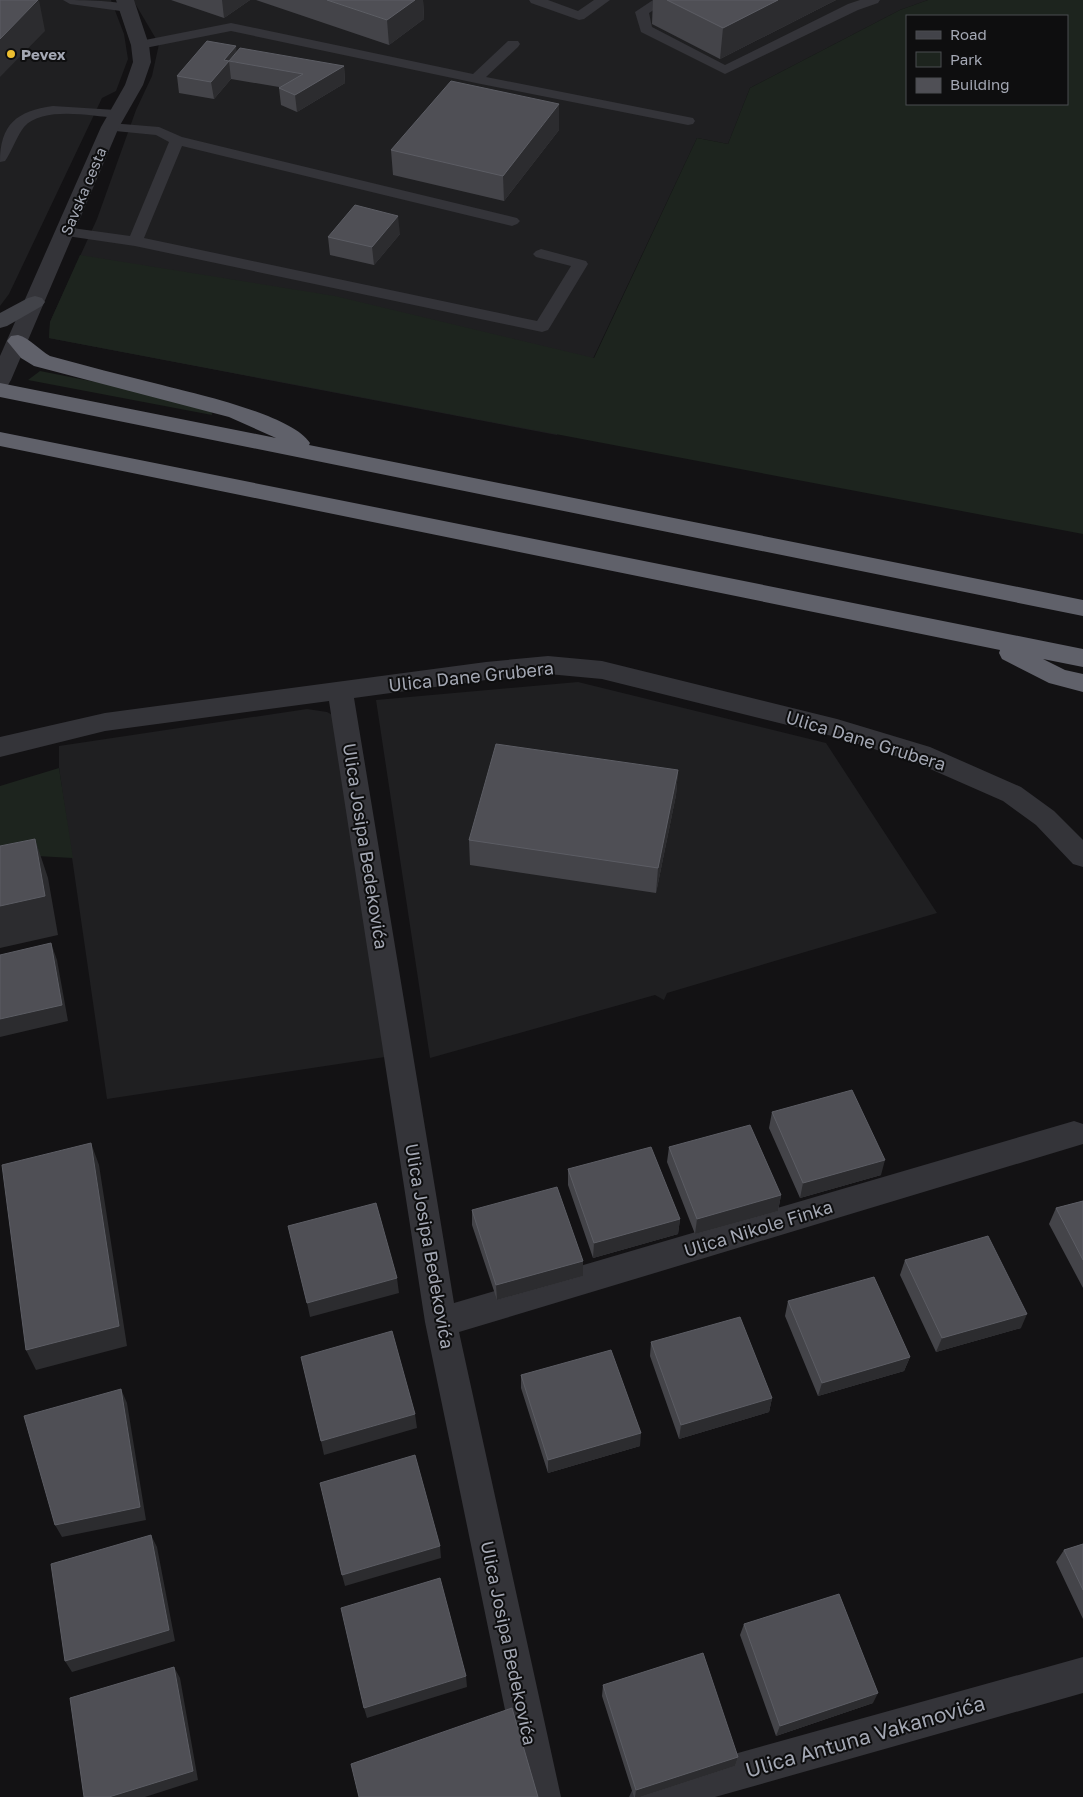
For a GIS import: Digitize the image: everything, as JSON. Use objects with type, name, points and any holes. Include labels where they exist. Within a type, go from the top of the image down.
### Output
[{"type":"highway","points":[[18,341],[29,353],[42,361],[58,367],[176,395],[237,412],[274,428],[322,456]]},
{"type":"highway","points":[[0,390],[1083,608]]},
{"type":"highway","points":[[0,439],[1083,658]]},
{"type":"highway","points":[[981,638],[1058,677],[1083,684]]},
{"type":"main road","points":[[0,322],[35,302]]},
{"type":"street","name":"Savska cesta","points":[[0,380],[113,121],[134,85],[142,62],[140,45],[127,4]]},
{"type":"street","name":"Ulica Dane Grubera","points":[[0,747],[105,722],[486,671],[548,665],[602,670],[836,728],[920,754],[970,774],[1012,794],[1045,818],[1083,857]]},
{"type":"street","name":"Ulica Josipa Bedekovića","points":[[340,690],[441,1322],[542,1797]]},
{"type":"street","name":"Ulica Nikole Finka","points":[[441,1322],[1074,1134]]},
{"type":"street","name":"Ulica Antuna Vakanovića","points":[[648,1797],[1083,1675]]},
{"type":"lane","points":[[70,0],[127,4]]},
{"type":"lane","points":[[536,0],[579,16],[603,0]]},
{"type":"lane","points":[[662,0],[642,12],[646,30],[725,70],[853,7],[873,0]]},
{"type":"lane","points":[[140,45],[231,27],[476,79],[688,121]]},
{"type":"lane","points":[[476,79],[513,44]]},
{"type":"lane","points":[[0,158],[20,122],[34,114],[68,110],[158,130],[177,140],[512,221]]},
{"type":"lane","points":[[135,242],[177,140]]},
{"type":"lane","points":[[65,232],[135,242],[542,327],[580,264],[541,254]]},
{"type":"shaded area","points":[[0,0],[111,0],[124,34],[128,59],[116,91],[102,98],[9,294],[0,306]]},
{"type":"shaded area","points":[[133,0],[928,0],[900,10],[750,88],[728,144],[697,138],[557,435],[49,338],[50,322],[97,219],[136,110],[152,76],[159,44]]},
{"type":"shaded area","points":[[578,682],[826,743],[937,913],[667,993],[664,1000],[655,995],[430,1058],[376,700]]},
{"type":"shaded area","points":[[307,709],[327,712],[336,717],[385,1057],[107,1099],[59,768],[59,746]]},
{"type":"green space","points":[[928,0],[1083,0],[1083,534],[49,338],[50,322],[80,255],[335,296],[594,358],[697,138],[728,144],[750,88],[900,10]]},
{"type":"green space","points":[[40,371],[121,387],[211,409],[212,415],[28,380]]},
{"type":"green space","points":[[59,768],[73,858],[0,854],[0,786]]},
{"type":"building","points":[[0,0],[38,0],[0,39]]},
{"type":"building","points":[[327,0],[415,0],[387,20]]},
{"type":"building","points":[[667,0],[778,0],[723,28]]},
{"type":"building","points":[[207,41],[236,46],[224,60],[229,61],[211,82],[177,76]]},
{"type":"building","points":[[240,48],[344,66],[295,95],[279,88],[303,74],[229,61]]},
{"type":"building","points":[[451,81],[559,104],[503,176],[391,150]]},
{"type":"building","points":[[355,205],[398,216],[372,247],[328,237]]},
{"type":"building","points":[[496,744],[678,770],[658,868],[469,840]]},
{"type":"building","points":[[35,839],[45,896],[0,906],[0,846]]},
{"type":"building","points":[[51,943],[62,1005],[0,1019],[0,955]]},
{"type":"building","points":[[852,1090],[885,1160],[803,1183],[772,1112]]},
{"type":"building","points":[[750,1125],[781,1195],[697,1219],[669,1147]]},
{"type":"building","points":[[91,1143],[119,1326],[26,1350],[2,1165]]},
{"type":"building","points":[[651,1147],[680,1219],[594,1243],[568,1169]]},
{"type":"building","points":[[557,1187],[583,1261],[496,1285],[472,1210]]},
{"type":"building","points":[[1083,1201],[1083,1260],[1056,1208]]},
{"type":"building","points":[[376,1203],[397,1278],[307,1303],[288,1226]]},
{"type":"building","points":[[988,1236],[1027,1314],[942,1338],[905,1260]]},
{"type":"building","points":[[874,1277],[910,1357],[822,1383],[788,1301]]},
{"type":"building","points":[[740,1317],[772,1398],[681,1425],[651,1342]]},
{"type":"building","points":[[392,1331],[415,1414],[321,1441],[301,1357]]},
{"type":"building","points":[[611,1350],[641,1433],[548,1460],[521,1375]]},
{"type":"building","points":[[121,1389],[140,1507],[55,1525],[24,1416]]},
{"type":"building","points":[[415,1455],[440,1546],[342,1575],[320,1483]]},
{"type":"building","points":[[151,1535],[169,1630],[65,1661],[51,1564]]},
{"type":"building","points":[[1083,1544],[1083,1590],[1064,1550]]},
{"type":"building","points":[[440,1578],[466,1676],[364,1708],[341,1608]]},
{"type":"building","points":[[839,1594],[878,1693],[780,1726],[744,1624]]},
{"type":"building","points":[[703,1653],[738,1757],[636,1790],[603,1685]]},
{"type":"building","points":[[174,1667],[193,1771],[109,1797],[84,1797],[70,1698]]},
{"type":"building","points":[[512,1708],[538,1797],[359,1797],[351,1764]]},
{"type":"place","name":"Pevex","points":[[11,54]]}]
